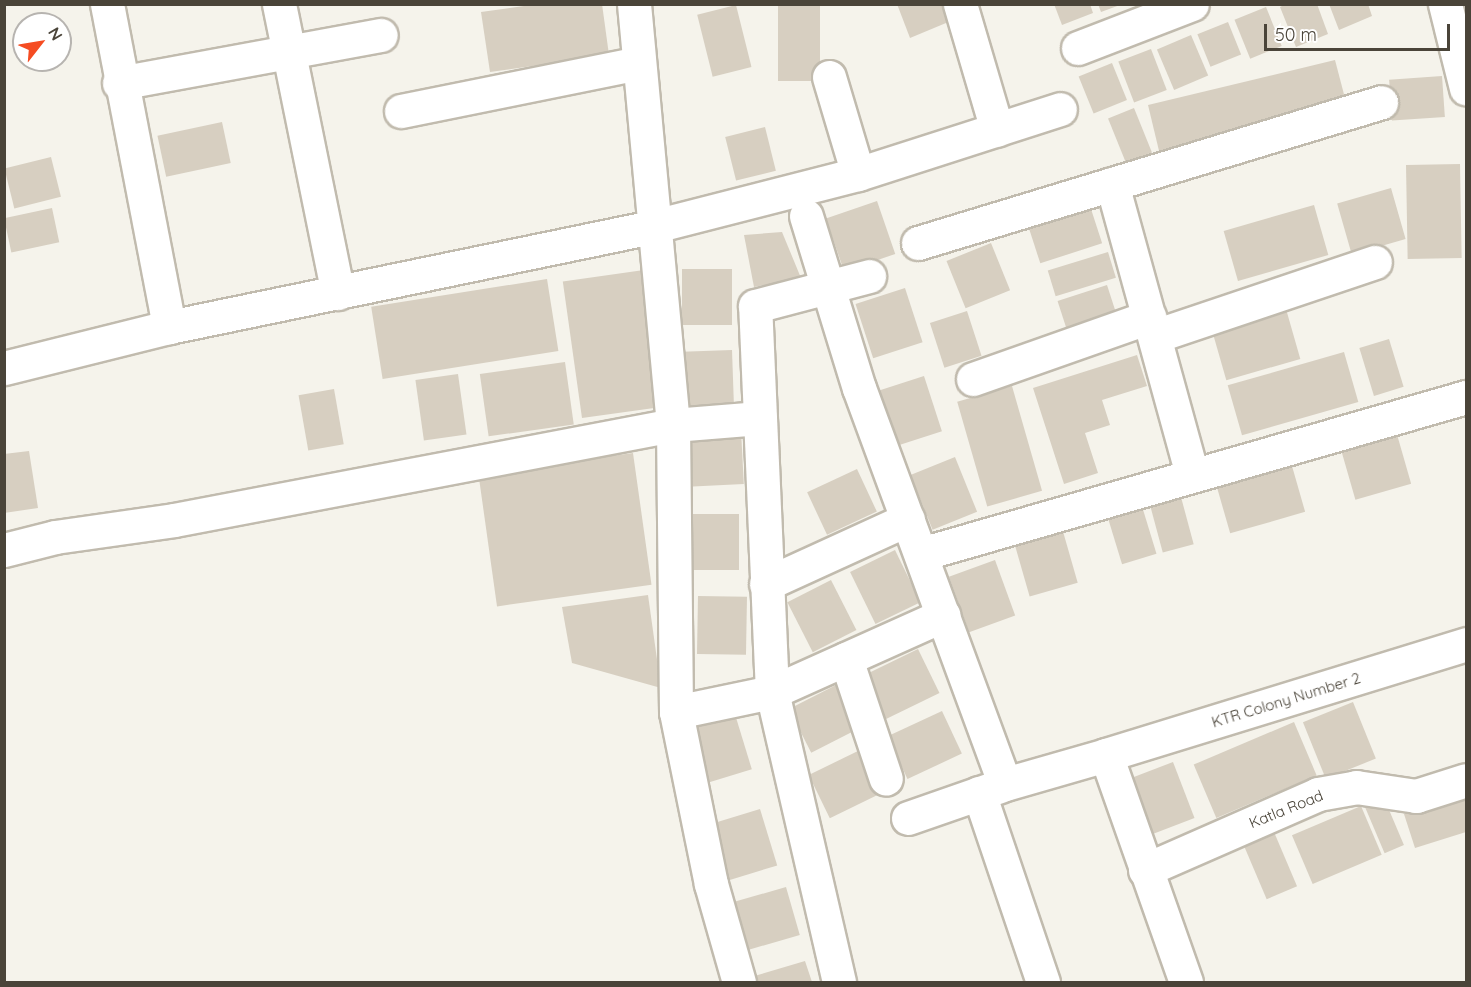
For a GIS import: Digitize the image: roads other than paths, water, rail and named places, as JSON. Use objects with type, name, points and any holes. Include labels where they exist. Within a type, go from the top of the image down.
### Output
[{"type":"street","points":[[107,4],[119,83],[169,327]]},
{"type":"street","points":[[279,4],[287,53],[338,293]]},
{"type":"street","points":[[634,4],[673,425],[676,711],[711,884],[738,982]]},
{"type":"street","points":[[960,4],[997,130]]},
{"type":"street","points":[[1078,48],[1192,4]]},
{"type":"street","points":[[1445,4],[1465,72]]},
{"type":"street","points":[[119,83],[381,35]]},
{"type":"street","points":[[402,111],[638,63]]},
{"type":"street","points":[[829,77],[858,174]]},
{"type":"street","points":[[918,243],[1382,102]]},
{"type":"street","points":[[4,368],[169,327],[655,226],[858,174],[1060,110]]},
{"type":"street","points":[[1112,184],[1192,474]]},
{"type":"street","points":[[806,216],[825,288],[943,615],[1043,982]]},
{"type":"street","points":[[973,379],[1375,261]]},
{"type":"street","points":[[839,982],[772,692],[755,306],[869,276]]},
{"type":"street","points":[[921,554],[1192,474],[1467,397]]},
{"type":"street","points":[[4,550],[55,537],[174,520],[673,425],[760,418]]},
{"type":"street","points":[[766,584],[908,519]]},
{"type":"street","points":[[676,711],[772,692],[943,615]]},
{"type":"street","name":"KTR Colony Number 2","points":[[909,818],[992,788],[1467,644]]},
{"type":"street","points":[[846,659],[886,779]]},
{"type":"street","points":[[1106,755],[1186,982]]},
{"type":"street","name":"Katla Road","points":[[1145,870],[1318,794],[1356,787],[1416,796],[1467,780]]},
{"type":"street","points":[[1179,982],[1208,978],[1210,982]]}]
